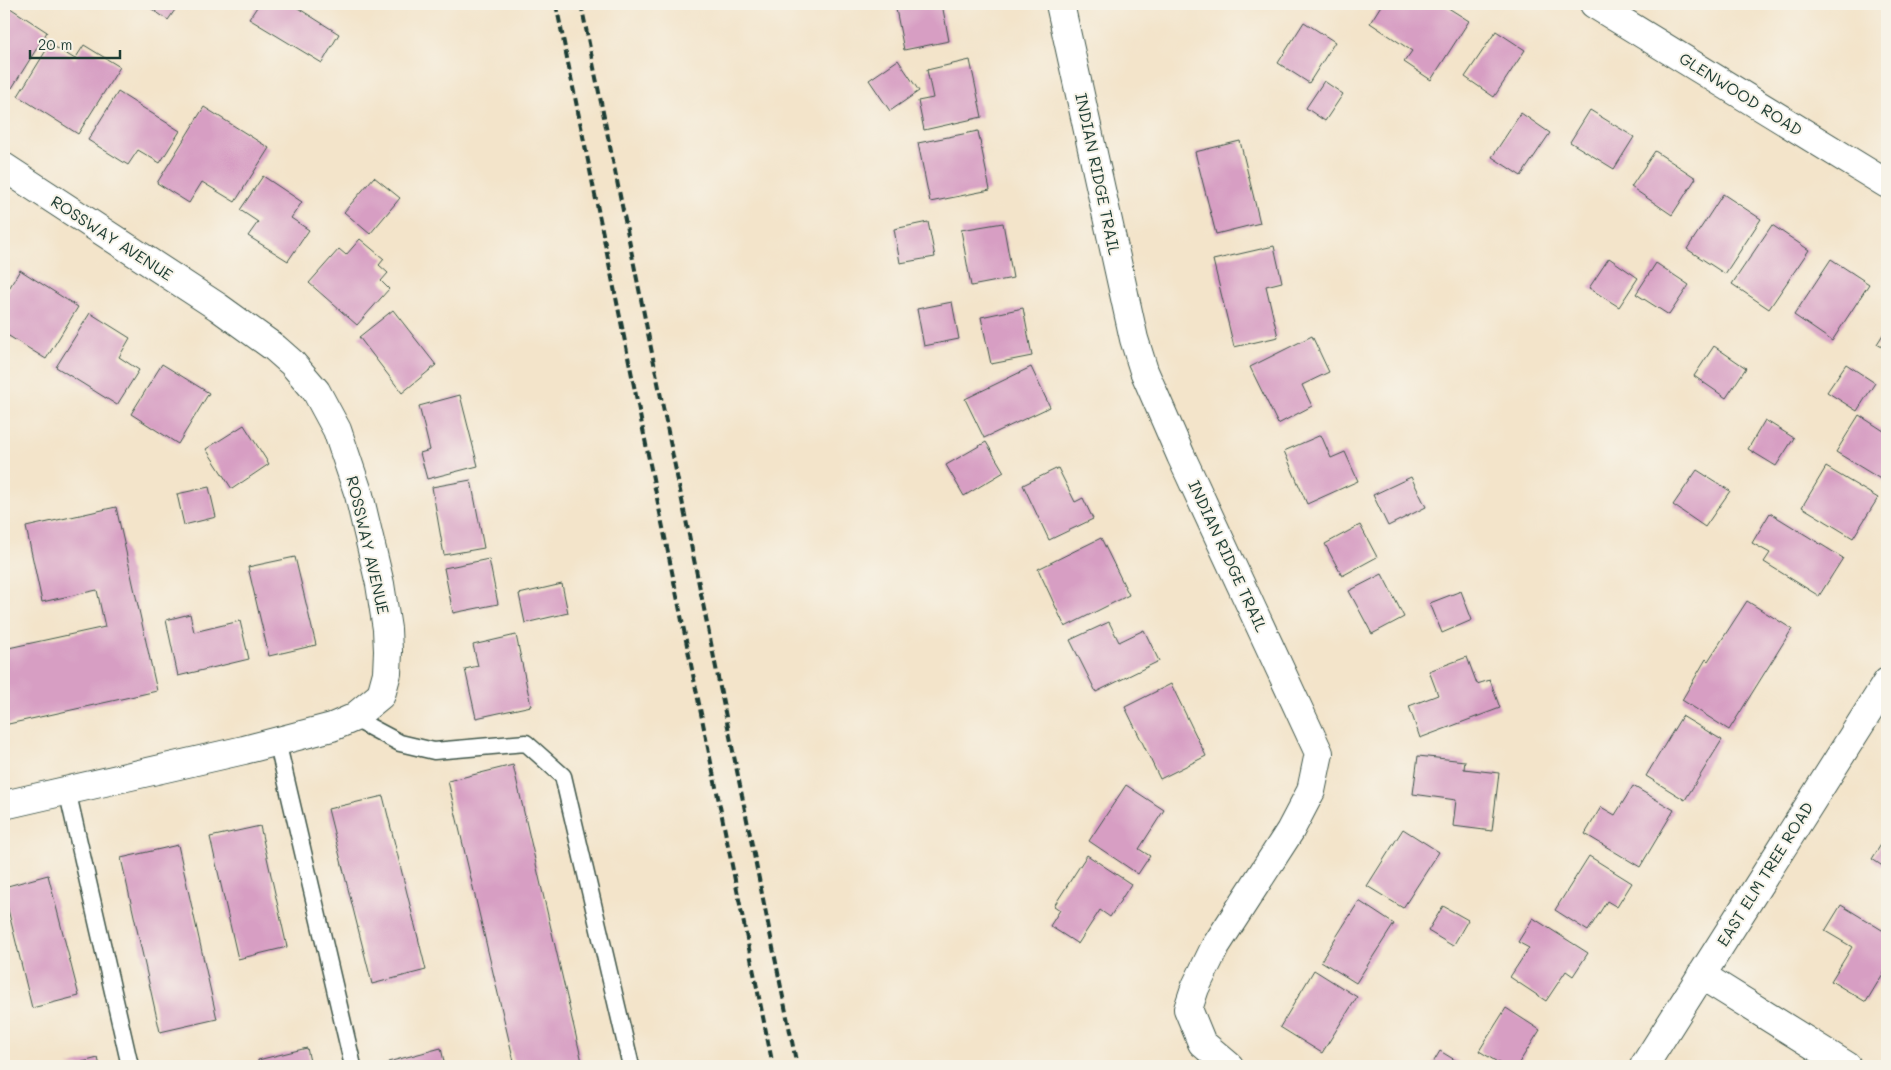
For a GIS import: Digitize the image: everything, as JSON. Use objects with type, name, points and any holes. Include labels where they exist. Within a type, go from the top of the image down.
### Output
[{"type":"street","name":"INDIAN RIDGE TRAIL","points":[[1060,4],[1134,339],[1144,371],[1319,753],[1311,791],[1290,831],[1215,947],[1195,988],[1188,1009],[1202,1043],[1229,1066]]},
{"type":"street","name":"GLENWOOD ROAD","points":[[1594,4],[1887,184]]},
{"type":"street","name":"ROSSWAY AVENUE","points":[[4,167],[218,307],[275,348],[292,363],[316,391],[337,430],[359,495],[380,584],[387,629],[388,651],[387,673],[381,695],[353,718],[332,727],[4,805]]},
{"type":"street","name":"EAST ELM TREE ROAD","points":[[1644,1066],[1887,682]]},
{"type":"street","points":[[1701,975],[1847,1066]]},
{"type":"lane","points":[[353,718],[400,743],[434,750],[526,743],[563,776],[631,1066]]},
{"type":"lane","points":[[277,741],[353,1066]]},
{"type":"lane","points":[[67,790],[130,1066]]},
{"type":"building","points":[[4,4],[47,32],[12,88],[4,83]]},
{"type":"building","points":[[151,4],[179,4],[168,20],[149,7]]},
{"type":"building","points":[[259,4],[293,4],[339,34],[322,63],[249,19]]},
{"type":"building","points":[[895,4],[942,4],[949,41],[904,50]]},
{"type":"building","points":[[1382,4],[1442,4],[1469,21],[1431,80],[1404,62],[1412,51],[1370,23]]},
{"type":"building","points":[[1304,22],[1335,42],[1309,83],[1278,63]]},
{"type":"building","points":[[1496,31],[1525,50],[1494,97],[1465,77]]},
{"type":"building","points":[[50,44],[75,59],[84,45],[120,67],[78,134],[18,96]]},
{"type":"building","points":[[898,60],[919,91],[890,111],[869,80]]},
{"type":"building","points":[[970,60],[982,117],[924,130],[918,101],[933,98],[927,70]]},
{"type":"building","points":[[1324,81],[1343,94],[1325,121],[1306,108]]},
{"type":"building","points":[[118,92],[180,131],[160,163],[138,150],[128,165],[88,140]]},
{"type":"building","points":[[204,107],[269,148],[235,202],[202,182],[189,203],[157,183]]},
{"type":"building","points":[[1590,110],[1634,137],[1614,169],[1570,142]]},
{"type":"building","points":[[1521,113],[1550,133],[1521,176],[1492,157]]},
{"type":"building","points":[[978,131],[990,190],[930,202],[918,143]]},
{"type":"building","points":[[1240,141],[1260,223],[1216,234],[1195,152]]},
{"type":"building","points":[[1655,151],[1696,178],[1672,215],[1631,187]]},
{"type":"building","points":[[263,176],[302,202],[291,218],[309,230],[288,261],[248,236],[258,222],[240,210]]},
{"type":"building","points":[[374,177],[400,198],[370,234],[344,212]]},
{"type":"building","points":[[1723,194],[1761,219],[1725,274],[1687,249]]},
{"type":"building","points":[[928,222],[935,257],[900,263],[894,229]]},
{"type":"building","points":[[1003,223],[1013,278],[971,286],[961,230]]},
{"type":"building","points":[[1772,225],[1809,250],[1769,309],[1732,284]]},
{"type":"building","points":[[360,239],[384,259],[379,265],[388,273],[381,281],[389,289],[357,325],[309,283],[339,249],[346,255]]},
{"type":"building","points":[[1274,246],[1282,282],[1266,286],[1278,337],[1234,347],[1213,260]]},
{"type":"building","points":[[1609,258],[1638,278],[1619,307],[1589,288]]},
{"type":"building","points":[[1831,259],[1869,284],[1832,341],[1794,315]]},
{"type":"building","points":[[1656,263],[1689,285],[1669,315],[1636,294]]},
{"type":"building","points":[[20,270],[78,307],[46,359],[4,333],[4,297]]},
{"type":"building","points":[[952,302],[959,339],[924,346],[917,309]]},
{"type":"building","points":[[1023,308],[1032,356],[991,364],[981,317]]},
{"type":"building","points":[[393,310],[436,365],[402,393],[359,337]]},
{"type":"building","points":[[90,313],[130,338],[119,357],[139,370],[117,405],[56,367]]},
{"type":"building","points":[[1887,328],[1887,350],[1877,344]]},
{"type":"building","points":[[1312,336],[1329,372],[1302,385],[1312,406],[1278,424],[1250,367]]},
{"type":"building","points":[[1714,346],[1746,368],[1726,398],[1694,376]]},
{"type":"building","points":[[162,364],[209,393],[178,444],[131,414]]},
{"type":"building","points":[[1846,364],[1875,383],[1857,411],[1827,392]]},
{"type":"building","points":[[1031,367],[1050,407],[984,438],[965,399]]},
{"type":"building","points":[[460,395],[478,466],[427,479],[420,453],[430,450],[419,406]]},
{"type":"building","points":[[1859,415],[1887,433],[1887,483],[1836,452]]},
{"type":"building","points":[[1765,420],[1794,438],[1776,466],[1748,449]]},
{"type":"building","points":[[244,425],[269,464],[232,489],[206,449]]},
{"type":"building","points":[[1321,435],[1331,458],[1345,452],[1358,481],[1307,504],[1284,451]]},
{"type":"building","points":[[986,442],[1004,472],[964,496],[946,465]]},
{"type":"building","points":[[1826,467],[1878,498],[1853,538],[1802,507]]},
{"type":"building","points":[[1058,468],[1075,502],[1083,498],[1093,519],[1049,540],[1023,485]]},
{"type":"building","points":[[1697,470],[1730,491],[1705,527],[1673,505]]},
{"type":"building","points":[[1411,477],[1426,507],[1388,526],[1373,495]]},
{"type":"building","points":[[471,480],[484,548],[444,555],[432,487]]},
{"type":"building","points":[[209,487],[216,517],[184,525],[177,494]]},
{"type":"building","points":[[116,507],[157,691],[4,725],[4,649],[105,627],[97,590],[42,602],[26,527]]},
{"type":"building","points":[[1770,513],[1843,558],[1819,596],[1764,562],[1770,553],[1752,543]]},
{"type":"building","points":[[1360,525],[1377,557],[1342,576],[1325,544]]},
{"type":"building","points":[[1101,538],[1129,595],[1065,627],[1038,569]]},
{"type":"building","points":[[295,557],[316,645],[269,656],[248,567]]},
{"type":"building","points":[[489,559],[498,604],[453,613],[444,568]]},
{"type":"building","points":[[1382,574],[1404,617],[1372,634],[1349,591]]},
{"type":"building","points":[[562,584],[568,613],[525,623],[519,594]]},
{"type":"building","points":[[1461,591],[1472,620],[1442,633],[1430,603]]},
{"type":"building","points":[[1747,601],[1792,629],[1729,730],[1682,700],[1706,659],[1708,661]]},
{"type":"building","points":[[190,614],[194,632],[240,621],[249,659],[178,676],[166,620]]},
{"type":"building","points":[[1109,622],[1119,642],[1144,630],[1159,661],[1096,692],[1070,640]]},
{"type":"building","points":[[516,635],[531,706],[476,718],[465,669],[478,666],[473,645]]},
{"type":"building","points":[[1467,657],[1477,684],[1490,680],[1500,708],[1420,738],[1409,706],[1438,695],[1429,671]]},
{"type":"building","points":[[1171,684],[1206,756],[1160,779],[1125,707]]},
{"type":"building","points":[[1682,716],[1722,740],[1685,800],[1646,776]]},
{"type":"building","points":[[1418,756],[1465,761],[1464,769],[1499,773],[1492,831],[1453,826],[1456,800],[1413,794]]},
{"type":"building","points":[[513,765],[583,1066],[515,1066],[448,781]]},
{"type":"building","points":[[1126,785],[1164,810],[1139,849],[1150,856],[1138,874],[1089,841]]},
{"type":"building","points":[[1633,786],[1674,810],[1640,867],[1585,834],[1601,807],[1615,815]]},
{"type":"building","points":[[383,796],[426,970],[372,984],[328,809]]},
{"type":"building","points":[[260,826],[287,947],[238,959],[210,837]]},
{"type":"building","points":[[1403,829],[1439,852],[1403,908],[1367,886]]},
{"type":"building","points":[[1887,835],[1887,869],[1872,859]]},
{"type":"building","points":[[178,845],[217,1019],[160,1032],[121,858]]},
{"type":"building","points":[[1087,855],[1131,884],[1110,917],[1100,910],[1078,944],[1050,926],[1060,910],[1054,906]]},
{"type":"building","points":[[1589,856],[1632,883],[1617,907],[1607,901],[1588,931],[1555,910]]},
{"type":"building","points":[[48,875],[79,996],[32,1008],[4,887]]},
{"type":"building","points":[[1359,901],[1394,924],[1356,983],[1321,961]]},
{"type":"building","points":[[1841,905],[1887,933],[1887,967],[1866,1002],[1831,981],[1852,947],[1825,931]]},
{"type":"building","points":[[1443,906],[1468,920],[1453,946],[1428,931]]},
{"type":"building","points":[[1533,918],[1588,953],[1573,976],[1566,971],[1546,1001],[1510,977],[1529,948],[1518,942]]},
{"type":"building","points":[[1314,970],[1357,997],[1322,1053],[1280,1027]]},
{"type":"building","points":[[1506,1008],[1540,1030],[1517,1066],[1504,1066],[1479,1051]]},
{"type":"building","points":[[307,1048],[311,1066],[259,1066],[258,1060]]},
{"type":"building","points":[[441,1048],[445,1066],[390,1066],[388,1062]]},
{"type":"building","points":[[1440,1051],[1465,1066],[1431,1066]]},
{"type":"building","points":[[98,1058],[100,1066],[67,1066]]},
{"type":"railway","points":[[556,4],[773,1066]]},
{"type":"railway","points":[[581,4],[797,1066]]}]
